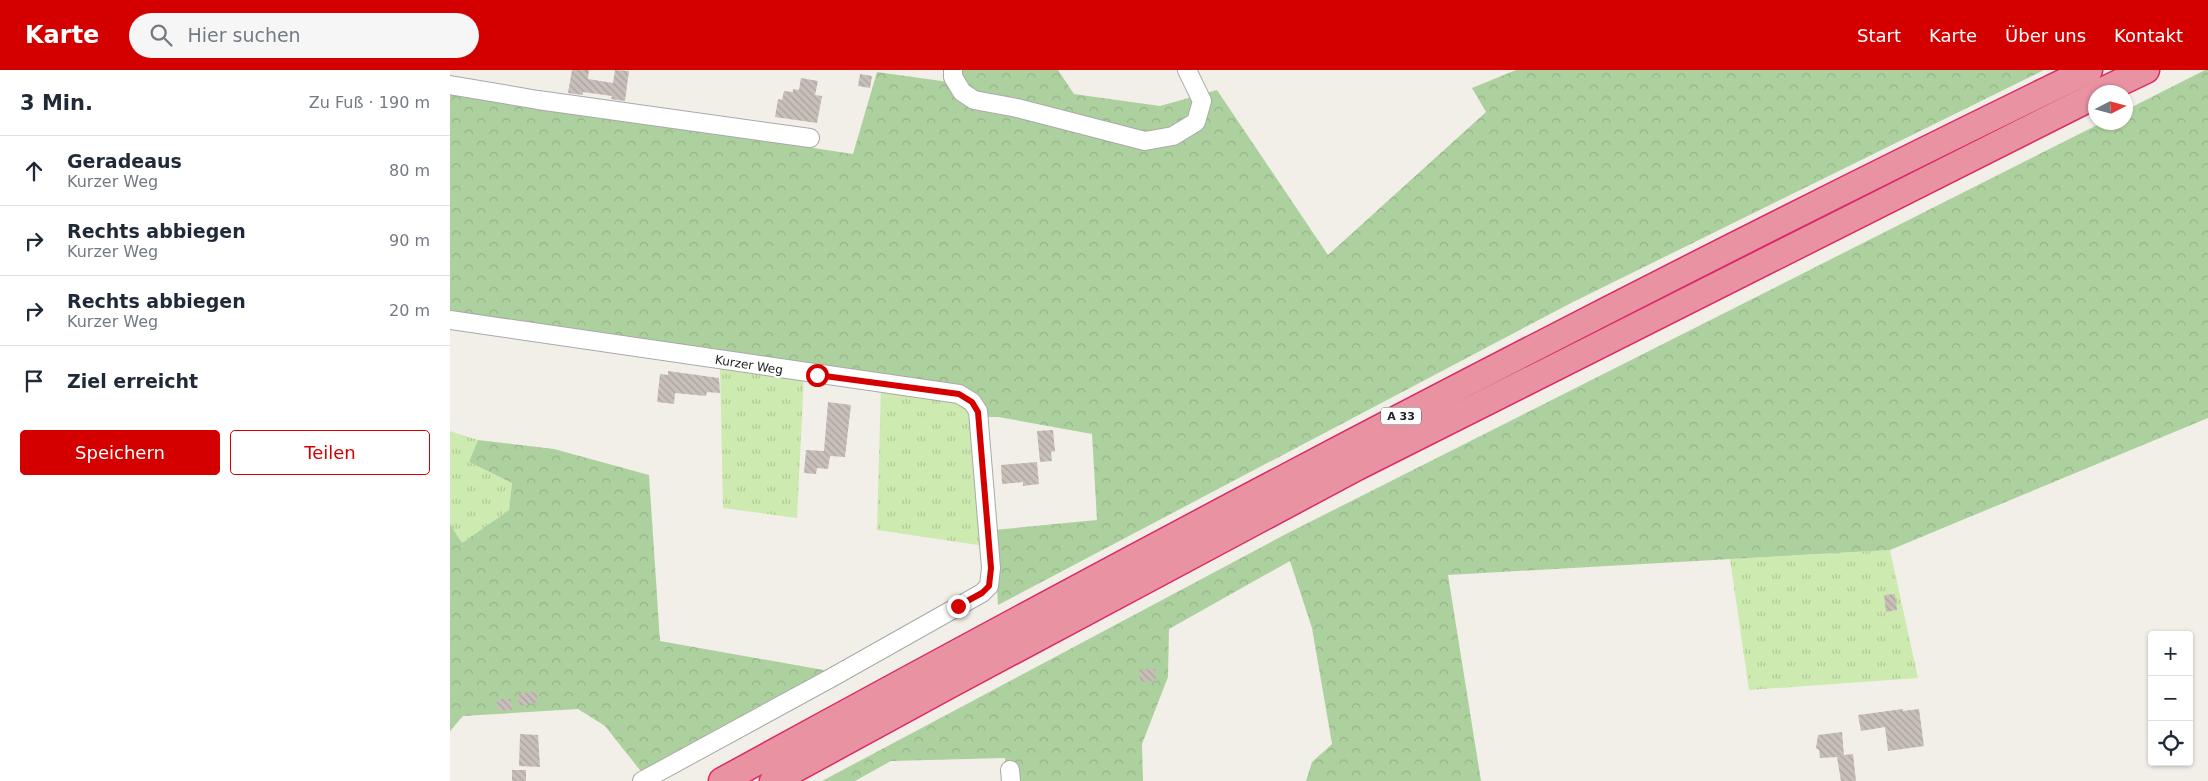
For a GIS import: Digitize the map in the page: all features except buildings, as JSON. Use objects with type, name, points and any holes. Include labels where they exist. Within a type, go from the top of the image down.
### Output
[{"type":"highway","name":"A 33","points":[[722,781],[1365,434],[1965,130],[2089,70]]},
{"type":"highway","points":[[2115,85],[2146,70]]},
{"type":"highway","name":"A 33","points":[[773,781],[948,684],[1357,467],[2088,99]]},
{"type":"street","points":[[953,70],[953,77],[962,92],[974,100],[1017,108],[1145,141],[1173,136],[1196,122],[1202,100],[1187,70]]},
{"type":"street","points":[[450,85],[538,100],[810,138]]},
{"type":"street","name":"Kurzer Weg","points":[[450,320],[959,394],[972,402],[978,412],[991,568],[989,586],[982,593],[840,673],[642,781]]},
{"type":"green space","points":[[962,70],[1058,70],[1074,94],[1160,106],[1217,90],[1328,255],[1486,112],[1472,88],[1516,70],[2044,70],[1573,302],[998,605],[994,530],[1097,520],[1092,434],[998,417],[985,417],[982,403],[450,312],[450,93],[853,154],[877,72],[963,84]]},
{"type":"green space","points":[[2208,70],[2208,418],[1890,550],[1448,575],[1481,781],[1306,781],[1312,762],[1332,744],[1312,628],[1290,561],[1169,629],[1168,677],[1142,744],[1143,781],[1006,781],[1005,758],[891,761],[855,781],[822,781],[1284,535],[2088,130],[2133,130],[2133,106]]},
{"type":"green space","points":[[720,364],[804,376],[797,518],[723,508]]},
{"type":"green space","points":[[881,387],[952,398],[972,412],[985,546],[877,530]]},
{"type":"green space","points":[[450,431],[478,440],[469,462],[512,483],[509,510],[462,543],[450,524]]},
{"type":"green space","points":[[478,440],[554,449],[649,475],[660,641],[829,671],[643,774],[605,726],[578,709],[463,716],[450,731],[450,524],[462,543],[509,510],[512,483],[469,462]]},
{"type":"green space","points":[[1890,550],[1918,678],[1749,690],[1730,559]]},
{"type":"route","points":[[817,375],[959,394],[972,402],[978,412],[991,568],[989,586],[982,593],[958,606]]}]
